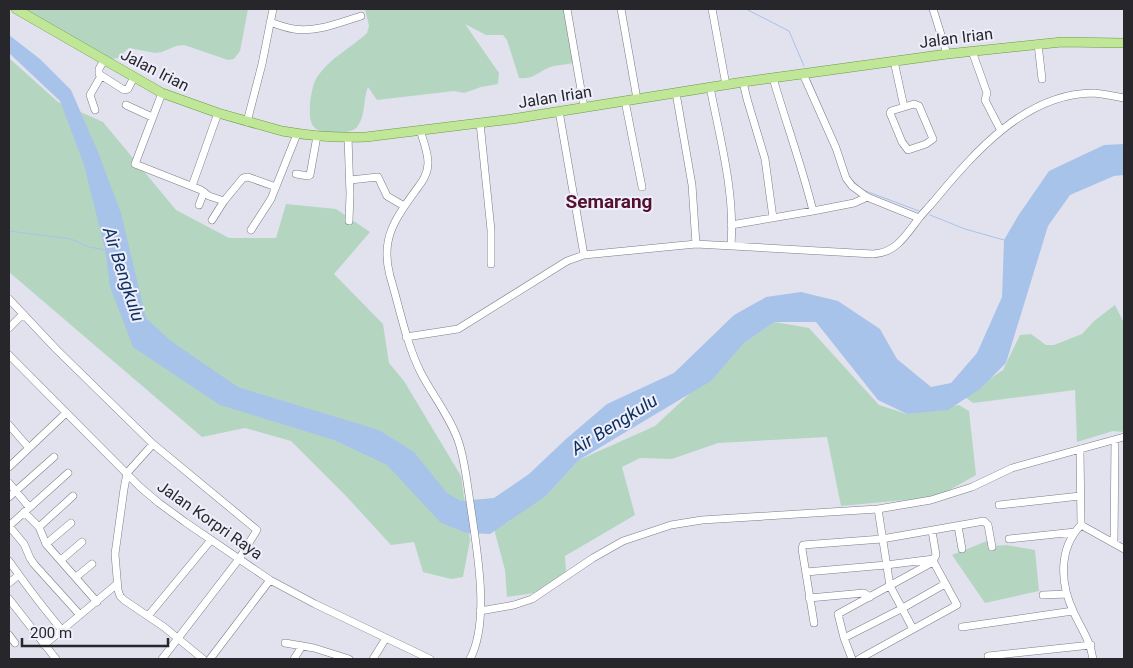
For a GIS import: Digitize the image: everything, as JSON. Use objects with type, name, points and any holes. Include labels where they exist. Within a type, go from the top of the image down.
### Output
[{"type":"main road","name":"Jalan Irian","points":[[16,9],[162,93],[247,122],[297,134],[348,138],[480,123],[743,82],[972,51],[1062,42],[1124,43]]},
{"type":"street","points":[[247,122],[273,9]]},
{"type":"street","points":[[567,9],[584,107]]},
{"type":"street","points":[[621,9],[637,99]]},
{"type":"street","points":[[712,9],[726,85]]},
{"type":"street","points":[[933,9],[948,54]]},
{"type":"street","points":[[270,22],[300,30],[361,16]]},
{"type":"street","points":[[1038,44],[1042,79]]},
{"type":"street","points":[[972,51],[987,93],[985,100],[1001,131]]},
{"type":"street","points":[[104,60],[98,71],[101,76],[125,90],[128,89],[134,77]]},
{"type":"street","points":[[894,61],[904,107]]},
{"type":"street","points":[[803,74],[827,126],[846,178],[852,186],[867,197],[919,218]]},
{"type":"street","points":[[95,110],[90,94],[101,76]]},
{"type":"street","points":[[774,78],[790,137],[801,165],[812,211]]},
{"type":"street","points":[[743,82],[765,159],[773,218]]},
{"type":"street","points":[[710,87],[728,179],[731,245]]},
{"type":"street","points":[[162,93],[135,164],[192,186],[209,196],[224,201]]},
{"type":"street","points":[[676,93],[692,185],[696,244]]},
{"type":"street","points":[[406,337],[458,329],[566,261],[584,254],[696,244],[878,254],[893,249],[900,243],[966,162],[1001,131],[1034,108],[1061,98],[1094,93],[1124,98]]},
{"type":"street","points":[[626,101],[642,187]]},
{"type":"street","points":[[914,104],[919,106],[933,138],[932,142],[909,150],[905,148],[890,113],[904,107],[914,104]]},
{"type":"street","points":[[126,105],[152,117]]},
{"type":"street","points":[[559,111],[584,254]]},
{"type":"street","points":[[192,186],[218,113]]},
{"type":"street","points":[[480,123],[491,230],[491,264]]},
{"type":"street","points":[[420,130],[427,155],[427,168],[422,181],[392,224],[388,236],[386,254],[406,337],[421,373],[456,434],[464,464],[475,538],[480,611],[476,645],[470,659]]},
{"type":"street","points":[[251,230],[271,199],[297,134]]},
{"type":"street","points":[[296,174],[310,175],[317,136]]},
{"type":"street","points":[[348,138],[349,221]]},
{"type":"street","points":[[350,180],[378,177],[387,196],[404,206]]},
{"type":"street","points":[[212,220],[224,201],[245,178],[276,187]]},
{"type":"street","points":[[199,205],[204,192]]},
{"type":"street","points":[[731,225],[812,211],[854,202],[867,197]]},
{"type":"street","points":[[9,299],[154,444],[256,529],[239,559],[162,659]]},
{"type":"street","points":[[9,328],[23,314]]},
{"type":"street","name":"Jalan Korpri Raya","points":[[9,355],[159,504],[270,580],[315,604],[430,659]]},
{"type":"street","points":[[9,456],[12,465],[66,413]]},
{"type":"street","points":[[9,425],[29,448]]},
{"type":"street","points":[[480,611],[514,605],[532,599],[605,550],[623,541],[666,526],[682,522],[728,518],[878,509],[931,500],[972,487],[1012,468],[1124,437]]},
{"type":"street","points":[[1114,543],[1115,440]]},
{"type":"street","points":[[154,444],[127,474],[116,554],[117,584],[121,597],[179,639],[202,659]]},
{"type":"street","points":[[1080,449],[1081,525],[1075,532],[1063,562],[1063,577],[1073,611],[1091,645],[1093,659]]},
{"type":"street","points":[[9,497],[54,457]]},
{"type":"street","points":[[68,473],[9,526],[24,544],[34,564],[80,615]]},
{"type":"street","points":[[9,484],[39,528],[46,544],[97,602]]},
{"type":"street","points":[[39,528],[73,496]]},
{"type":"street","points":[[999,505],[1080,496]]},
{"type":"street","points":[[878,509],[890,586],[913,629]]},
{"type":"street","points":[[814,623],[802,549],[804,545],[882,539],[987,522],[992,547]]},
{"type":"street","points":[[46,544],[71,523]]},
{"type":"street","points":[[1081,525],[1124,549]]},
{"type":"street","points":[[958,526],[962,549]]},
{"type":"street","points":[[852,659],[838,614],[890,586],[932,560],[936,555],[932,531]]},
{"type":"street","points":[[1008,539],[1075,532]]},
{"type":"street","points":[[148,616],[211,540]]},
{"type":"street","points":[[61,560],[82,542]]},
{"type":"street","points":[[806,572],[932,560]]},
{"type":"street","points":[[859,659],[957,605],[932,560]]},
{"type":"street","points":[[9,561],[33,596],[62,630]]},
{"type":"street","points":[[76,577],[92,564]]},
{"type":"street","points":[[9,583],[19,575]]},
{"type":"street","points":[[210,659],[270,580]]},
{"type":"street","points":[[44,645],[117,584]]},
{"type":"street","points":[[844,638],[945,584]]},
{"type":"street","points":[[809,598],[864,593],[870,596]]},
{"type":"street","points":[[1042,595],[1067,594]]},
{"type":"street","points":[[9,599],[56,659]]},
{"type":"street","points":[[962,627],[1073,611]]},
{"type":"street","points":[[9,635],[15,644]]},
{"type":"street","points":[[373,659],[386,638]]},
{"type":"street","points":[[285,643],[326,651],[348,659]]},
{"type":"street","points":[[989,659],[988,656],[1091,645]]},
{"type":"street","points":[[294,659],[302,646]]},
{"type":"street","points":[[322,659],[326,651]]},
{"type":"green space","points":[[25,9],[248,9],[240,51],[234,59],[228,60],[184,45],[155,53],[129,48],[117,58],[107,58]]},
{"type":"green space","points":[[365,9],[564,9],[575,62],[551,67],[531,77],[519,78],[507,40],[503,35],[486,35],[465,24],[499,73],[498,84],[464,93],[454,91],[377,100],[368,87],[362,118],[357,127],[342,133],[323,132],[314,127],[310,118],[310,103],[314,83],[327,65],[367,33],[369,26]]},
{"type":"green space","points":[[9,58],[58,102],[103,122],[176,210],[229,238],[276,238],[286,204],[336,209],[370,232],[334,274],[383,324],[389,363],[404,381],[461,476],[470,540],[463,577],[451,579],[423,572],[414,542],[391,545],[346,496],[291,441],[245,428],[202,437],[9,272]]},
{"type":"green space","points":[[1115,305],[1124,323],[1124,432],[1113,431],[1077,442],[1075,390],[973,403],[964,396],[1003,370],[1020,335],[1031,334],[1046,345],[1054,345],[1082,334],[1094,321]]},
{"type":"green space","points":[[775,322],[809,328],[879,405],[907,414],[959,405],[969,411],[976,475],[937,497],[841,506],[827,437],[718,443],[672,459],[640,458],[622,467],[635,515],[565,556],[566,573],[535,593],[507,597],[505,570],[494,529],[510,521],[520,503],[546,496],[579,460],[655,426],[744,343]]},
{"type":"green space","points":[[987,541],[995,546],[1006,545],[1035,550],[1039,591],[985,603],[952,555]]},
{"type":"water","name":"Air Bengkulu","points":[[9,35],[40,59],[71,90],[98,152],[121,213],[146,318],[171,341],[238,387],[379,430],[414,452],[447,493],[461,501],[494,498],[529,474],[607,404],[674,373],[734,315],[766,297],[801,292],[838,301],[880,329],[897,359],[931,387],[951,383],[977,353],[1002,297],[1004,240],[1049,171],[1104,145],[1124,144],[1124,175],[1114,176],[1070,195],[1048,226],[1006,363],[980,389],[948,410],[907,414],[878,400],[816,322],[775,322],[744,343],[711,381],[579,460],[546,496],[490,534],[467,533],[441,523],[387,465],[334,440],[220,405],[133,347],[110,287],[105,249],[84,165],[60,101],[9,53]]},
{"type":"waterway","points":[[746,9],[789,31],[804,66]]},
{"type":"waterway","points":[[810,80],[829,124]]},
{"type":"waterway","points":[[852,180],[863,190],[919,211]]},
{"type":"waterway","points":[[930,215],[965,229],[1004,240]]},
{"type":"waterway","name":"Air Bengkulu","points":[[9,231],[71,239],[89,247],[106,250]]},
{"type":"district","name":"Semarang","points":[[609,201]]}]
